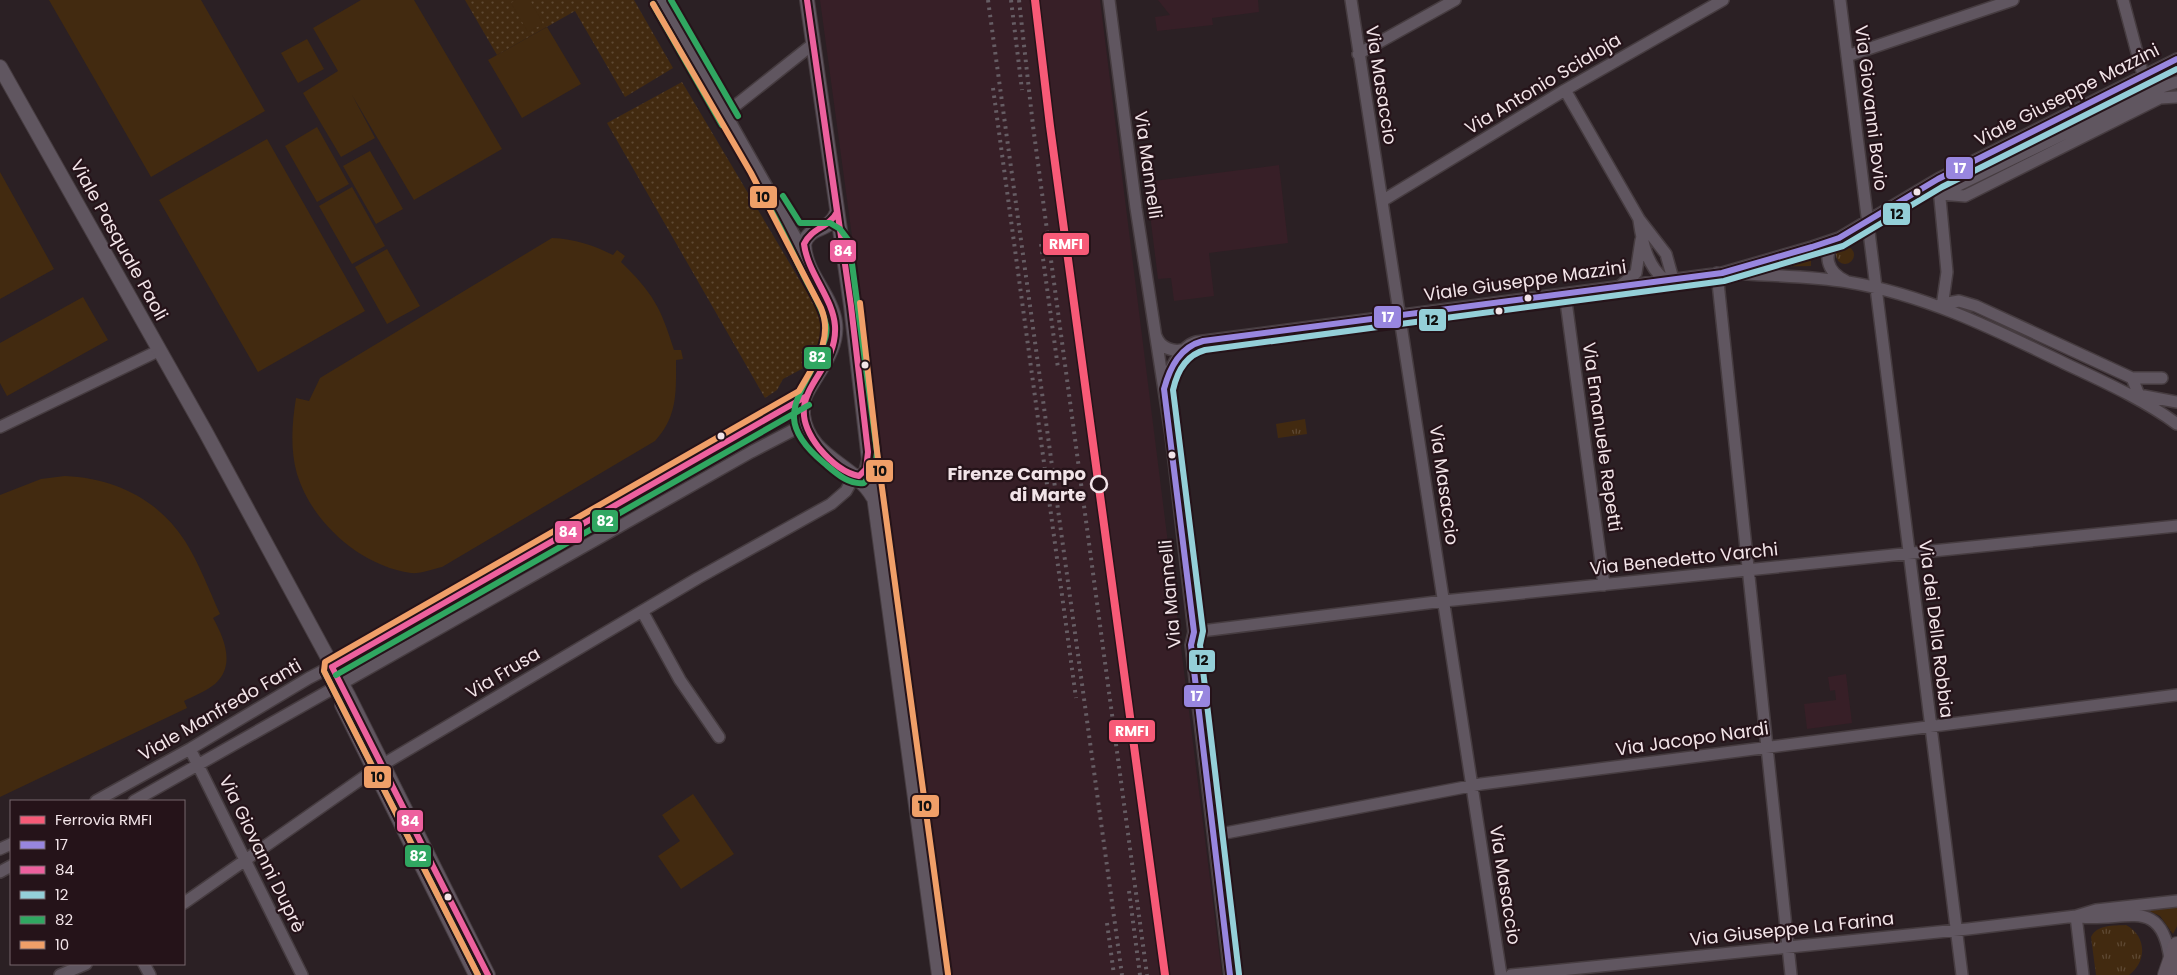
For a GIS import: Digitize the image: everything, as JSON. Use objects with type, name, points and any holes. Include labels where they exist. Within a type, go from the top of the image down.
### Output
[{"type":"street","points":[[661,0],[791,226],[806,256],[815,280],[830,308],[835,330],[827,358],[805,397],[803,409],[805,424],[812,440],[825,455],[855,475],[875,500]]},
{"type":"street","points":[[807,0],[939,975]]},
{"type":"street","name":"Via Mannelli","points":[[1109,0],[1136,208],[1164,390],[1194,632],[1191,645],[1215,835],[1230,975]]},
{"type":"street","name":"Via Masaccio","points":[[1351,0],[1501,975]]},
{"type":"street","points":[[1358,54],[1455,0]]},
{"type":"street","name":"Via Antonio Scialoja","points":[[1382,201],[1565,90],[1722,0]]},
{"type":"street","name":"Via Giovanni Bovio","points":[[1840,0],[1868,221]]},
{"type":"street","points":[[1847,56],[2013,0]]},
{"type":"street","points":[[2123,0],[2143,75]]},
{"type":"street","points":[[726,114],[813,44]]},
{"type":"street","name":"Viale Giuseppe Mazzini","points":[[1185,349],[1192,343],[1203,340],[1719,273],[1839,238],[1938,179],[2177,59]]},
{"type":"street","name":"Viale Pasquale Paoli","points":[[0,67],[205,431],[341,683],[378,768]]},
{"type":"street","name":"Viale Giuseppe Mazzini","points":[[1940,194],[2159,88],[2177,82]]},
{"type":"street","points":[[1565,90],[1639,219],[1666,254],[1669,280]]},
{"type":"street","points":[[1940,194],[1965,196],[2160,98],[2177,98]]},
{"type":"street","points":[[1938,179],[1948,272],[1942,307]]},
{"type":"street","points":[[791,226],[800,232],[816,230],[831,224],[836,212]]},
{"type":"street","points":[[1639,219],[1642,238],[1654,272],[1669,280]]},
{"type":"street","points":[[1868,221],[1877,288]]},
{"type":"street","points":[[816,230],[832,233],[841,244]]},
{"type":"street","points":[[806,256],[805,241],[816,230]]},
{"type":"street","points":[[1620,286],[1636,273],[1642,238]]},
{"type":"street","points":[[1839,238],[1829,250],[1827,261],[1835,274],[1847,282]]},
{"type":"street","points":[[1719,273],[1766,747],[1791,975]]},
{"type":"street","name":"Viale Giuseppe Mazzini","points":[[1719,273],[1847,282],[1877,288],[1942,307],[2107,383]]},
{"type":"street","name":"Via dei Della Robbia","points":[[1877,288],[1908,554],[1962,975]]},
{"type":"street","name":"Via Emanuele Repetti","points":[[1565,294],[1604,584]]},
{"type":"street","points":[[1942,307],[1948,303],[1959,301],[1976,306],[2132,378],[2162,378]]},
{"type":"street","points":[[1156,335],[1160,343],[1171,350],[1179,351],[1185,349]]},
{"type":"street","name":"Via Mannelli","points":[[1164,390],[1168,374],[1185,349]]},
{"type":"street","points":[[0,427],[160,350]]},
{"type":"street","points":[[2132,378],[2139,395]]},
{"type":"street","points":[[2107,383],[2139,395],[2177,402]]},
{"type":"street","points":[[2107,383],[2153,408],[2177,424]]},
{"type":"street","name":"Viale Manfredo Fanti","points":[[98,800],[805,397]]},
{"type":"street","points":[[136,800],[751,452],[805,424]]},
{"type":"street","points":[[741,434],[751,452]]},
{"type":"street","name":"Via Frusa","points":[[185,902],[378,768],[642,611],[831,504],[846,491],[855,475],[861,475],[865,471],[868,452]]},
{"type":"street","points":[[600,514],[610,532]]},
{"type":"street","name":"Via Benedetto Varchi","points":[[1194,632],[1444,601],[2177,526]]},
{"type":"street","points":[[642,611],[680,680],[719,737]]},
{"type":"street","name":"Via Jacopo Nardi","points":[[1215,835],[1472,785],[2177,695]]},
{"type":"street","name":"Via Giovanni Duprè","points":[[190,749],[302,975]]},
{"type":"street","points":[[378,768],[476,975]]},
{"type":"street","points":[[378,768],[488,975]]},
{"type":"street","points":[[2076,916],[2096,910],[2177,901]]},
{"type":"street","points":[[2076,916],[2097,919],[2137,915],[2149,918],[2160,928],[2167,940],[2171,961]]},
{"type":"street","points":[[2076,916],[2083,975]]},
{"type":"street","name":"Via Giuseppe La Farina","points":[[1512,975],[2076,916]]},
{"type":"street","points":[[60,975],[84,965]]},
{"type":"shaded area","points":[[820,0],[1100,0],[1222,975],[951,975],[932,827],[925,828],[918,769],[922,769]]},
{"type":"shaded area","points":[[1158,0],[1258,0],[1259,12],[1212,18],[1213,25],[1157,31],[1155,17],[1170,15]]},
{"type":"shaded area","points":[[1279,165],[1288,243],[1209,253],[1214,296],[1174,301],[1171,278],[1158,279],[1146,182]]},
{"type":"shaded area","points":[[1846,674],[1852,723],[1807,729],[1804,704],[1836,700],[1835,690],[1830,691],[1828,677]]},
{"type":"green space","points":[[49,0],[201,0],[265,111],[151,177]]},
{"type":"green space","points":[[361,0],[414,0],[502,149],[414,200],[352,95],[375,138],[341,157],[303,93],[338,71],[313,28]]},
{"type":"green space","points":[[465,0],[634,0],[673,68],[625,97],[575,11],[497,55]]},
{"type":"green space","points":[[516,0],[530,0],[543,24],[528,32],[511,3]]},
{"type":"green space","points":[[547,27],[581,84],[522,118],[488,60]]},
{"type":"green space","points":[[307,39],[324,69],[298,83],[281,53]]},
{"type":"green space","points":[[682,82],[818,311],[823,329],[811,364],[783,379],[777,390],[765,398],[607,123]]},
{"type":"green space","points":[[317,127],[349,184],[317,202],[285,146]]},
{"type":"green space","points":[[267,139],[365,311],[258,372],[159,200]]},
{"type":"green space","points":[[370,151],[403,209],[376,224],[343,166]]},
{"type":"green space","points":[[0,172],[54,269],[0,299]]},
{"type":"green space","points":[[352,187],[385,246],[352,264],[319,206]]},
{"type":"green space","points":[[552,238],[584,243],[613,255],[617,250],[625,256],[621,262],[641,283],[655,302],[665,323],[674,350],[681,350],[683,359],[676,360],[674,403],[672,413],[663,432],[655,441],[442,567],[411,573],[392,569],[357,552],[326,525],[304,492],[297,474],[293,455],[293,426],[296,398],[309,401],[320,378]]},
{"type":"green space","points":[[1841,246],[1849,246],[1854,251],[1852,262],[1841,264],[1836,259],[1836,251]]},
{"type":"green space","points":[[387,249],[420,306],[387,324],[355,267]]},
{"type":"green space","points":[[1811,253],[1811,266],[1752,267]]},
{"type":"green space","points":[[83,297],[108,340],[7,396],[0,383],[0,343]]},
{"type":"green space","points":[[1305,419],[1307,434],[1278,438],[1276,424]]},
{"type":"green space","points":[[65,476],[101,481],[133,493],[162,513],[174,526],[195,558],[220,614],[213,618],[221,634],[226,651],[225,668],[215,684],[184,701],[187,708],[0,797],[0,495],[41,479]]},
{"type":"green space","points":[[693,794],[734,854],[681,889],[658,856],[680,841],[662,815]]},
{"type":"green space","points":[[2177,906],[2177,926],[2173,934],[2160,916],[2147,910]]},
{"type":"green space","points":[[2126,925],[2133,930],[2141,942],[2141,956],[2135,970],[2129,975],[2096,975],[2091,937],[2097,930],[2102,928]]},
{"type":"railway","points":[[988,0],[1122,975]]},
{"type":"railway","points":[[1011,0],[1022,90]]},
{"type":"railway","points":[[1019,0],[1033,126],[1147,975]]},
{"type":"railway","points":[[993,88],[1076,698]]},
{"type":"railway","points":[[1041,244],[1058,368]]},
{"type":"railway","points":[[1129,891],[1140,975]]},
{"type":"railway","points":[[1107,923],[1114,975]]},
{"type":"rail line","name":"RMFI","points":[[1035,0],[1050,126],[1165,975]]},
{"type":"transit line","name":"82","points":[[671,0],[738,116]]},
{"type":"transit line","name":"84","points":[[807,0],[851,306],[868,452],[866,469],[859,476],[842,469],[823,453],[807,429],[804,413],[806,399],[828,359],[833,344],[835,326],[830,306],[810,266],[804,244],[811,235],[829,222],[837,212],[807,0]]},
{"type":"transit line","name":"84","points":[[807,0],[823,112]]},
{"type":"transit line","name":"82","points":[[653,4],[722,125]]},
{"type":"transit line","name":"10","points":[[478,975],[324,671],[325,662],[799,391],[816,361],[824,341],[825,330],[821,308],[751,173],[653,4]]},
{"type":"transit line","name":"17","points":[[1230,975],[1191,645],[1194,632],[1164,389],[1169,373],[1182,353],[1203,341],[1722,273],[1812,247],[1839,238],[1938,179],[2177,59]]},
{"type":"transit line","name":"12","points":[[1239,974],[1200,645],[1203,631],[1173,390],[1177,377],[1188,360],[1198,352],[1205,350],[1724,281],[1843,246],[1942,187],[2177,69]]},
{"type":"transit line","name":"82","points":[[768,205],[825,319],[826,332],[821,350],[795,408],[794,421],[798,434],[808,448],[838,474],[847,480],[864,483],[875,469],[877,452],[849,241],[840,229],[830,223],[800,223],[783,196]]},
{"type":"transit line","name":"10","points":[[860,303],[877,451],[948,974]]},
{"type":"transit line","name":"84","points":[[332,667],[805,397]]},
{"type":"transit line","name":"82","points":[[336,675],[809,405]]},
{"type":"transit line","name":"84","points":[[332,667],[488,975]]},
{"type":"transit line","name":"82","points":[[324,671],[478,975]]},
{"type":"place","name":"Firenze Campo di Marte","points":[[1099,484]]}]
